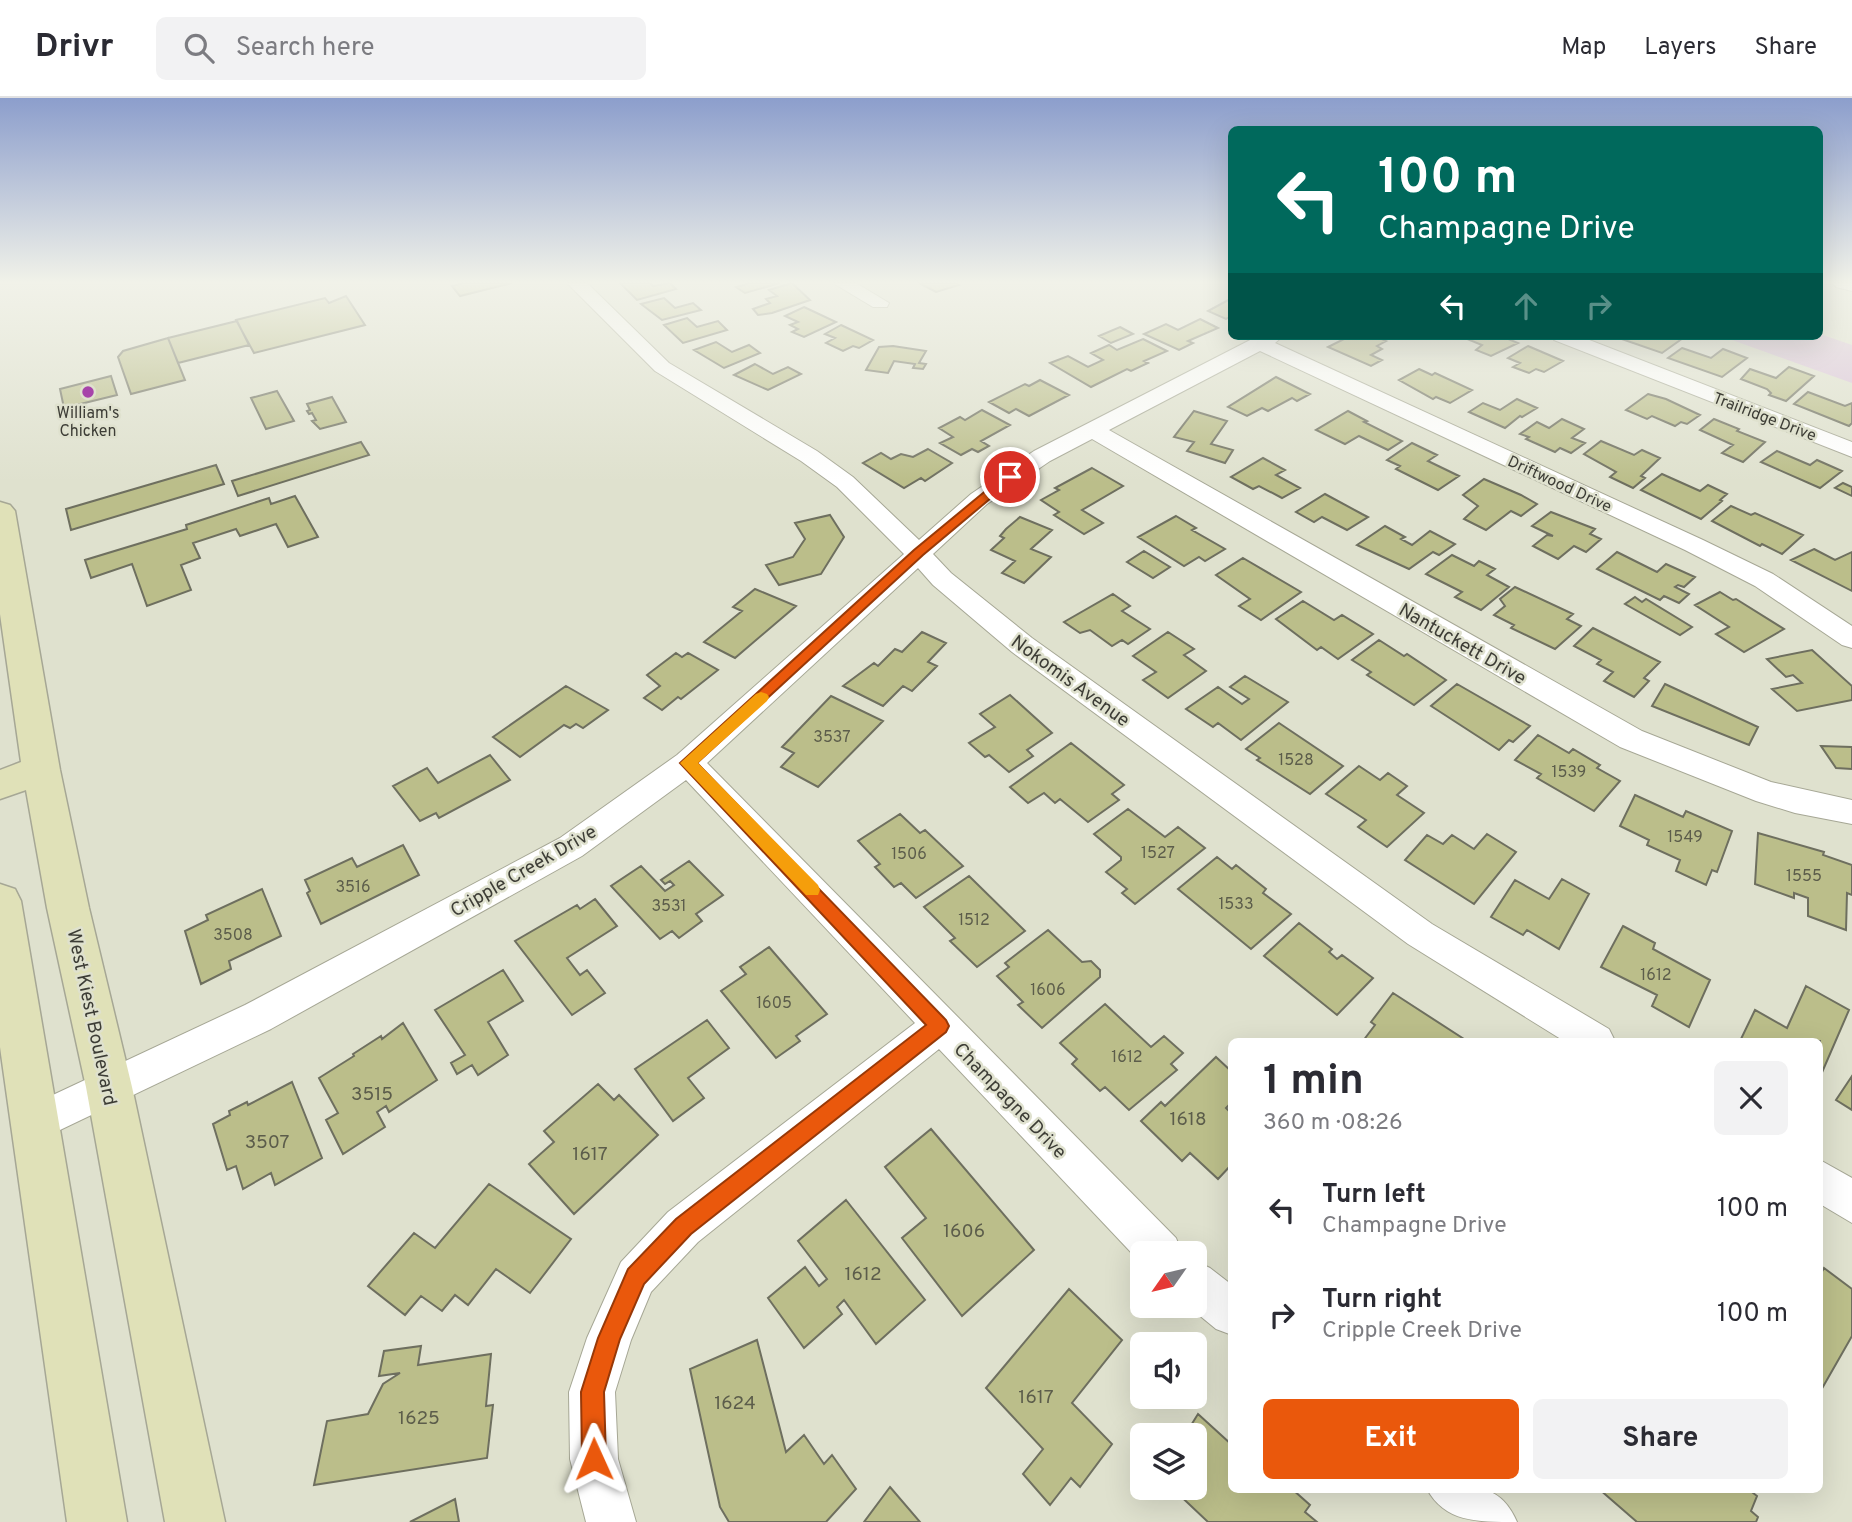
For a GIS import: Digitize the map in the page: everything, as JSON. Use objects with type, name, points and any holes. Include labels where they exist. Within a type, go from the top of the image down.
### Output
[{"type":"main road","name":"West Kiest Boulevard","points":[[0,511],[5,571],[41,770],[68,908],[109,1087],[195,1522]]},
{"type":"main road","points":[[0,785],[41,770]]},
{"type":"main road","points":[[0,901],[37,1122],[97,1522]]},
{"type":"street","name":"Nokomis Avenue","points":[[644,349],[662,367],[818,462],[845,482],[958,593],[1013,637],[1420,934],[1591,1038]]},
{"type":"street","name":"Cripple Creek Drive","points":[[37,1122],[258,1017],[571,847],[688,763],[918,553],[1010,477],[1246,349]]},
{"type":"street","name":"Driftwood Drive","points":[[1288,349],[1764,580],[1852,639]]},
{"type":"street","name":"Trailridge Drive","points":[[1596,349],[1852,450]]},
{"type":"street","name":"Nantuckett Drive","points":[[1093,430],[1631,739],[1710,772],[1773,793],[1852,812]]},
{"type":"street","name":"Champagne Drive","points":[[688,763],[1149,1241]]},
{"type":"street","points":[[611,1522],[594,1459],[592,1392],[609,1338],[636,1277],[683,1227],[940,1026]]},
{"type":"street","points":[[1823,1182],[1852,1202]]},
{"type":"street","points":[[1208,1294],[1228,1310]]},
{"type":"street","points":[[1456,1493],[1492,1522]]},
{"type":"shaded area","points":[[1758,349],[1852,349],[1852,383]]},
{"type":"building","points":[[173,349],[231,349],[178,363]]},
{"type":"building","points":[[173,349],[185,380],[131,394],[118,357],[123,351]]},
{"type":"building","points":[[728,349],[732,352],[755,349],[760,353],[724,368],[694,350]]},
{"type":"building","points":[[878,349],[926,351],[919,363],[926,364],[923,369],[913,368],[915,364],[894,361],[888,373],[866,370]]},
{"type":"building","points":[[1099,349],[1167,351],[1144,361],[1148,363],[1131,371],[1127,369],[1091,387],[1050,363],[1068,356],[1088,367],[1103,360],[1091,353]]},
{"type":"building","points":[[1334,349],[1381,349],[1371,355],[1382,360],[1371,366]]},
{"type":"building","points":[[1477,349],[1505,349],[1491,356]]},
{"type":"building","points":[[1522,349],[1536,349],[1563,361],[1544,372],[1536,369],[1529,373],[1513,367],[1520,363],[1508,358]]},
{"type":"building","points":[[1680,349],[1711,358],[1724,349],[1747,358],[1722,377],[1668,358]]},
{"type":"building","points":[[755,364],[773,374],[788,367],[801,374],[768,390],[734,375]]},
{"type":"building","points":[[1789,367],[1814,376],[1786,401],[1769,395],[1771,393],[1767,389],[1741,379],[1750,369],[1776,378]]},
{"type":"building","points":[[1419,369],[1432,375],[1435,373],[1472,390],[1450,403],[1436,397],[1433,399],[1399,380]]},
{"type":"building","name":"William's Chicken","points":[[111,376],[117,395],[64,408],[60,389]]},
{"type":"building","points":[[1276,377],[1310,394],[1297,401],[1292,398],[1268,411],[1262,408],[1247,416],[1228,407]]},
{"type":"building","points":[[1040,380],[1069,395],[1029,416],[1016,409],[1009,413],[989,402],[1025,384],[1029,386]]},
{"type":"building","points":[[277,391],[294,421],[266,429],[251,398]]},
{"type":"building","points":[[1808,392],[1845,406],[1852,403],[1852,423],[1849,426],[1794,404]]},
{"type":"building","points":[[1648,394],[1666,399],[1700,415],[1687,424],[1681,422],[1675,426],[1652,416],[1647,419],[1626,410]]},
{"type":"building","points":[[332,397],[346,422],[320,429],[312,421],[316,420],[312,413],[307,411],[310,410],[307,404]]},
{"type":"building","points":[[1517,399],[1537,408],[1520,416],[1505,428],[1469,412],[1483,403],[1500,410]]},
{"type":"building","points":[[982,410],[1010,425],[981,441],[989,446],[978,452],[972,449],[961,455],[940,443],[953,437],[939,428],[960,417],[965,420]]},
{"type":"building","points":[[1194,411],[1227,421],[1211,444],[1233,450],[1225,463],[1187,451],[1194,442],[1174,437]]},
{"type":"building","points":[[1348,411],[1402,441],[1388,450],[1359,436],[1345,444],[1316,430]]},
{"type":"building","points":[[1562,419],[1584,429],[1572,438],[1585,443],[1571,453],[1560,448],[1555,452],[1520,434],[1537,422],[1549,428]]},
{"type":"building","points":[[1714,419],[1765,442],[1743,462],[1722,453],[1733,445],[1700,430]]},
{"type":"building","points":[[1601,441],[1634,455],[1642,450],[1660,458],[1641,476],[1645,478],[1633,488],[1610,477],[1616,472],[1584,454]]},
{"type":"building","points":[[361,442],[369,455],[238,496],[232,481]]},
{"type":"building","points":[[1412,443],[1437,455],[1428,461],[1459,476],[1438,490],[1396,469],[1400,466],[1387,460]]},
{"type":"building","points":[[928,449],[952,463],[925,481],[921,478],[904,488],[863,463],[881,453],[891,459],[901,454],[913,457]]},
{"type":"building","points":[[1777,451],[1810,465],[1817,460],[1842,471],[1820,488],[1761,462]]},
{"type":"building","points":[[1263,458],[1285,470],[1276,475],[1300,488],[1282,498],[1259,486],[1253,489],[1231,477]]},
{"type":"building","points":[[216,465],[224,484],[71,530],[66,509]]},
{"type":"building","points":[[1092,468],[1123,486],[1082,510],[1103,523],[1084,534],[1054,515],[1059,512],[1041,500],[1059,490],[1055,488]]},
{"type":"building","points":[[1662,474],[1700,491],[1708,485],[1727,494],[1701,519],[1641,490]]},
{"type":"building","points":[[1484,479],[1537,504],[1521,516],[1511,511],[1486,530],[1464,519],[1478,506],[1463,495]]},
{"type":"building","points":[[1843,483],[1852,487],[1852,496],[1835,488]]},
{"type":"building","points":[[1325,494],[1368,517],[1347,530],[1322,517],[1314,522],[1296,512]]},
{"type":"building","points":[[295,496],[318,537],[288,547],[276,524],[240,536],[236,529],[193,543],[200,558],[181,565],[191,590],[147,606],[132,564],[91,578],[85,560],[187,529],[186,525],[269,498],[271,504]]},
{"type":"building","points":[[1731,506],[1751,515],[1755,513],[1803,535],[1782,554],[1762,544],[1760,546],[1712,521]]},
{"type":"building","points":[[1551,512],[1595,529],[1590,534],[1601,539],[1586,552],[1574,546],[1558,559],[1533,546],[1547,535],[1553,536],[1532,526]]},
{"type":"building","points":[[830,515],[844,537],[821,574],[779,585],[766,565],[793,557],[805,539],[795,523]]},
{"type":"building","points":[[1176,516],[1196,528],[1192,530],[1225,549],[1205,561],[1199,557],[1184,566],[1138,537]]},
{"type":"building","points":[[1020,517],[1052,530],[1031,549],[1051,557],[1024,583],[1002,573],[1015,561],[991,550],[1004,538],[1000,536],[1006,529]]},
{"type":"building","points":[[1385,526],[1405,537],[1401,539],[1412,545],[1430,531],[1455,544],[1439,555],[1433,552],[1409,569],[1357,545]]},
{"type":"building","points":[[1814,549],[1835,560],[1852,552],[1852,591],[1791,560]]},
{"type":"building","points":[[1144,551],[1170,567],[1153,578],[1127,562]]},
{"type":"building","points":[[1617,552],[1657,572],[1666,564],[1695,577],[1684,587],[1675,587],[1689,594],[1679,603],[1664,596],[1660,600],[1597,569]]},
{"type":"building","points":[[1452,555],[1474,566],[1479,561],[1495,569],[1487,575],[1509,587],[1481,610],[1455,597],[1462,592],[1426,574]]},
{"type":"building","points":[[1243,558],[1301,592],[1261,620],[1239,606],[1250,599],[1216,575]]},
{"type":"building","points":[[1515,587],[1573,614],[1567,619],[1581,626],[1555,649],[1511,628],[1514,625],[1494,615],[1505,606],[1500,599]]},
{"type":"building","points":[[755,589],[796,606],[735,658],[704,642],[742,611],[733,607]]},
{"type":"building","points":[[1720,592],[1784,629],[1744,652],[1716,634],[1729,627],[1695,605]]},
{"type":"building","points":[[1113,594],[1130,606],[1122,611],[1150,629],[1128,644],[1122,640],[1112,646],[1090,630],[1080,633],[1064,622]]},
{"type":"building","points":[[1635,597],[1642,602],[1646,599],[1692,627],[1680,635],[1625,604]]},
{"type":"building","points":[[1303,601],[1334,620],[1342,615],[1373,634],[1338,659],[1321,647],[1317,650],[1276,619]]},
{"type":"building","points":[[1593,628],[1660,662],[1644,678],[1649,681],[1634,697],[1604,681],[1613,672],[1597,664],[1601,660],[1574,646]]},
{"type":"building","points":[[922,632],[946,643],[928,662],[937,666],[912,691],[903,686],[883,706],[843,686],[874,663],[878,666],[895,649],[902,652]]},
{"type":"building","points":[[1168,632],[1194,649],[1184,655],[1206,671],[1168,698],[1143,680],[1156,672],[1133,656]]},
{"type":"building","points":[[1379,640],[1404,656],[1407,654],[1446,680],[1414,705],[1367,675],[1371,672],[1352,660]]},
{"type":"building","points":[[1812,650],[1852,686],[1852,700],[1797,711],[1772,689],[1802,683],[1793,675],[1786,677],[1767,659]]},
{"type":"building","points":[[676,653],[682,657],[688,653],[718,670],[662,710],[644,698],[660,686],[647,675]]},
{"type":"building","points":[[1245,676],[1288,702],[1241,740],[1218,723],[1213,727],[1186,709],[1218,687],[1242,704],[1249,699],[1230,687]]},
{"type":"building","points":[[1457,684],[1530,726],[1513,742],[1509,740],[1499,750],[1431,706]]},
{"type":"building","points":[[1665,684],[1758,727],[1749,745],[1652,706]]},
{"type":"building","points":[[566,686],[608,710],[583,728],[576,724],[570,728],[564,725],[520,757],[493,737]]},
{"type":"building","points":[[1010,695],[1052,733],[1027,750],[1033,756],[1009,772],[969,743],[995,727],[980,714]]},
{"type":"building","points":[[831,696],[883,721],[818,787],[781,767],[794,753],[782,747]]},
{"type":"building","points":[[1279,723],[1343,766],[1310,794],[1257,760],[1260,758],[1246,749]]},
{"type":"building","points":[[1538,735],[1569,753],[1573,749],[1600,765],[1597,768],[1620,781],[1594,811],[1537,778],[1541,774],[1515,760]]},
{"type":"building","points":[[1071,743],[1124,785],[1112,794],[1119,800],[1088,822],[1060,799],[1055,803],[1044,793],[1028,803],[1010,787]]},
{"type":"building","points":[[1821,746],[1852,747],[1852,769],[1836,768]]},
{"type":"building","points":[[490,755],[510,780],[439,818],[436,813],[420,821],[393,786],[427,768],[438,783]]},
{"type":"building","points":[[1359,766],[1380,780],[1388,773],[1407,786],[1397,795],[1424,813],[1387,847],[1358,827],[1366,820],[1326,794]]},
{"type":"building","points":[[1635,795],[1683,817],[1686,811],[1732,831],[1717,872],[1712,870],[1706,885],[1676,871],[1680,860],[1647,845],[1649,840],[1620,826]]},
{"type":"building","points":[[1128,809],[1165,837],[1178,827],[1205,848],[1135,904],[1122,893],[1127,889],[1106,872],[1121,860],[1121,857],[1094,834]]},
{"type":"building","points":[[900,814],[920,833],[925,830],[963,866],[916,898],[901,883],[894,887],[875,867],[880,864],[858,841]]},
{"type":"building","points":[[1758,833],[1824,852],[1823,855],[1852,865],[1852,895],[1847,893],[1846,930],[1808,916],[1808,898],[1794,893],[1794,898],[1755,884]]},
{"type":"building","points":[[1487,834],[1516,852],[1474,904],[1405,860],[1427,835],[1443,844],[1452,835],[1474,849]]},
{"type":"building","points":[[403,845],[419,875],[321,924],[307,893],[310,891],[305,880],[352,858],[357,867]]},
{"type":"building","points":[[1217,857],[1232,869],[1236,865],[1266,889],[1263,893],[1291,914],[1251,949],[1178,889]]},
{"type":"building","points":[[689,861],[723,895],[696,914],[702,921],[679,938],[672,931],[660,939],[611,886],[641,866],[665,891],[674,885],[670,881],[665,884],[661,880]]},
{"type":"building","points":[[969,876],[1025,931],[977,967],[950,941],[955,938],[924,907]]},
{"type":"building","points":[[1562,879],[1589,894],[1559,949],[1527,930],[1523,935],[1491,917],[1515,880],[1549,899]]},
{"type":"building","points":[[262,889],[281,936],[229,961],[231,969],[201,984],[185,931],[208,920],[206,915]]},
{"type":"building","points":[[595,899],[617,926],[567,958],[580,975],[587,970],[605,993],[572,1015],[515,941],[577,905],[580,909]]},
{"type":"building","points":[[1299,923],[1332,949],[1329,952],[1337,959],[1342,955],[1373,978],[1337,1015],[1264,956]]},
{"type":"building","points":[[1623,926],[1655,943],[1653,949],[1710,980],[1689,1027],[1652,1006],[1657,995],[1601,967]]},
{"type":"building","points":[[1048,930],[1082,962],[1091,961],[1100,970],[1100,977],[1042,1028],[1018,1005],[1023,1002],[997,976],[1009,967],[1005,963]]},
{"type":"building","points":[[769,947],[827,1014],[796,1036],[800,1041],[776,1058],[721,991],[746,974],[740,967]]},
{"type":"building","points":[[503,970],[523,1001],[488,1022],[508,1055],[478,1075],[472,1065],[457,1074],[451,1063],[465,1055],[435,1010]]},
{"type":"building","points":[[1806,986],[1849,1010],[1823,1070],[1823,1038],[1741,1038],[1755,1010],[1787,1028]]},
{"type":"building","points":[[1393,993],[1462,1038],[1365,1038],[1375,1025],[1371,1022]]},
{"type":"building","points":[[1105,1004],[1151,1047],[1164,1036],[1183,1053],[1171,1064],[1177,1070],[1129,1110],[1105,1087],[1100,1091],[1072,1064],[1077,1059],[1060,1043]]},
{"type":"building","points":[[707,1020],[729,1048],[688,1078],[704,1098],[673,1121],[635,1069]]},
{"type":"building","points":[[403,1023],[437,1080],[389,1112],[386,1106],[377,1112],[385,1127],[343,1154],[326,1120],[338,1113],[319,1078]]},
{"type":"building","points":[[1216,1057],[1228,1068],[1228,1168],[1218,1179],[1190,1153],[1182,1161],[1141,1121],[1161,1102],[1165,1106]]},
{"type":"building","points":[[1852,1076],[1852,1110],[1836,1100]]},
{"type":"building","points":[[292,1082],[322,1158],[275,1185],[271,1173],[243,1189],[236,1166],[227,1170],[213,1124],[230,1115],[229,1111],[247,1102],[248,1105]]},
{"type":"building","points":[[598,1084],[614,1100],[619,1095],[658,1135],[574,1214],[529,1164],[554,1142],[544,1131]]},
{"type":"building","points":[[931,1129],[1034,1250],[962,1316],[902,1238],[926,1218],[885,1167]]},
{"type":"building","points":[[489,1184],[571,1239],[530,1293],[496,1269],[468,1305],[455,1295],[442,1311],[421,1296],[405,1315],[368,1286],[414,1233],[435,1248]]},
{"type":"building","points":[[846,1200],[925,1300],[876,1344],[844,1300],[837,1307],[842,1314],[804,1348],[768,1298],[805,1267],[819,1286],[827,1279],[798,1241]]},
{"type":"building","points":[[1823,1270],[1852,1289],[1852,1336],[1823,1387]]},
{"type":"building","points":[[1069,1289],[1122,1340],[1072,1403],[1112,1444],[1080,1487],[1071,1478],[1050,1505],[1023,1474],[1043,1449],[986,1388]]},
{"type":"building","points":[[757,1340],[786,1452],[804,1435],[824,1464],[832,1455],[856,1489],[826,1522],[729,1522],[720,1507],[690,1369]]},
{"type":"building","points":[[421,1346],[418,1365],[491,1354],[486,1406],[493,1405],[487,1458],[314,1485],[327,1421],[368,1414],[383,1384],[400,1373],[379,1376],[384,1351]]},
{"type":"building","points":[[1198,1414],[1228,1441],[1228,1493],[1296,1493],[1310,1505],[1305,1512],[1317,1522],[1208,1522],[1185,1500],[1207,1500],[1207,1423],[1192,1423]]},
{"type":"building","points":[[890,1487],[920,1522],[864,1522]]},
{"type":"building","points":[[1604,1493],[1753,1493],[1757,1496],[1751,1511],[1758,1517],[1756,1522],[1637,1522]]},
{"type":"building","points":[[455,1499],[459,1522],[410,1522]]},
{"type":"slow traffic","points":[[761,697],[688,763],[812,890]]},
{"type":"place","name":"William's Chicken","points":[[88,392]]},
{"type":"route","points":[[594,1459],[592,1392],[609,1338],[636,1277],[683,1227],[940,1026],[688,763],[918,553],[979,499],[1010,477]]}]
